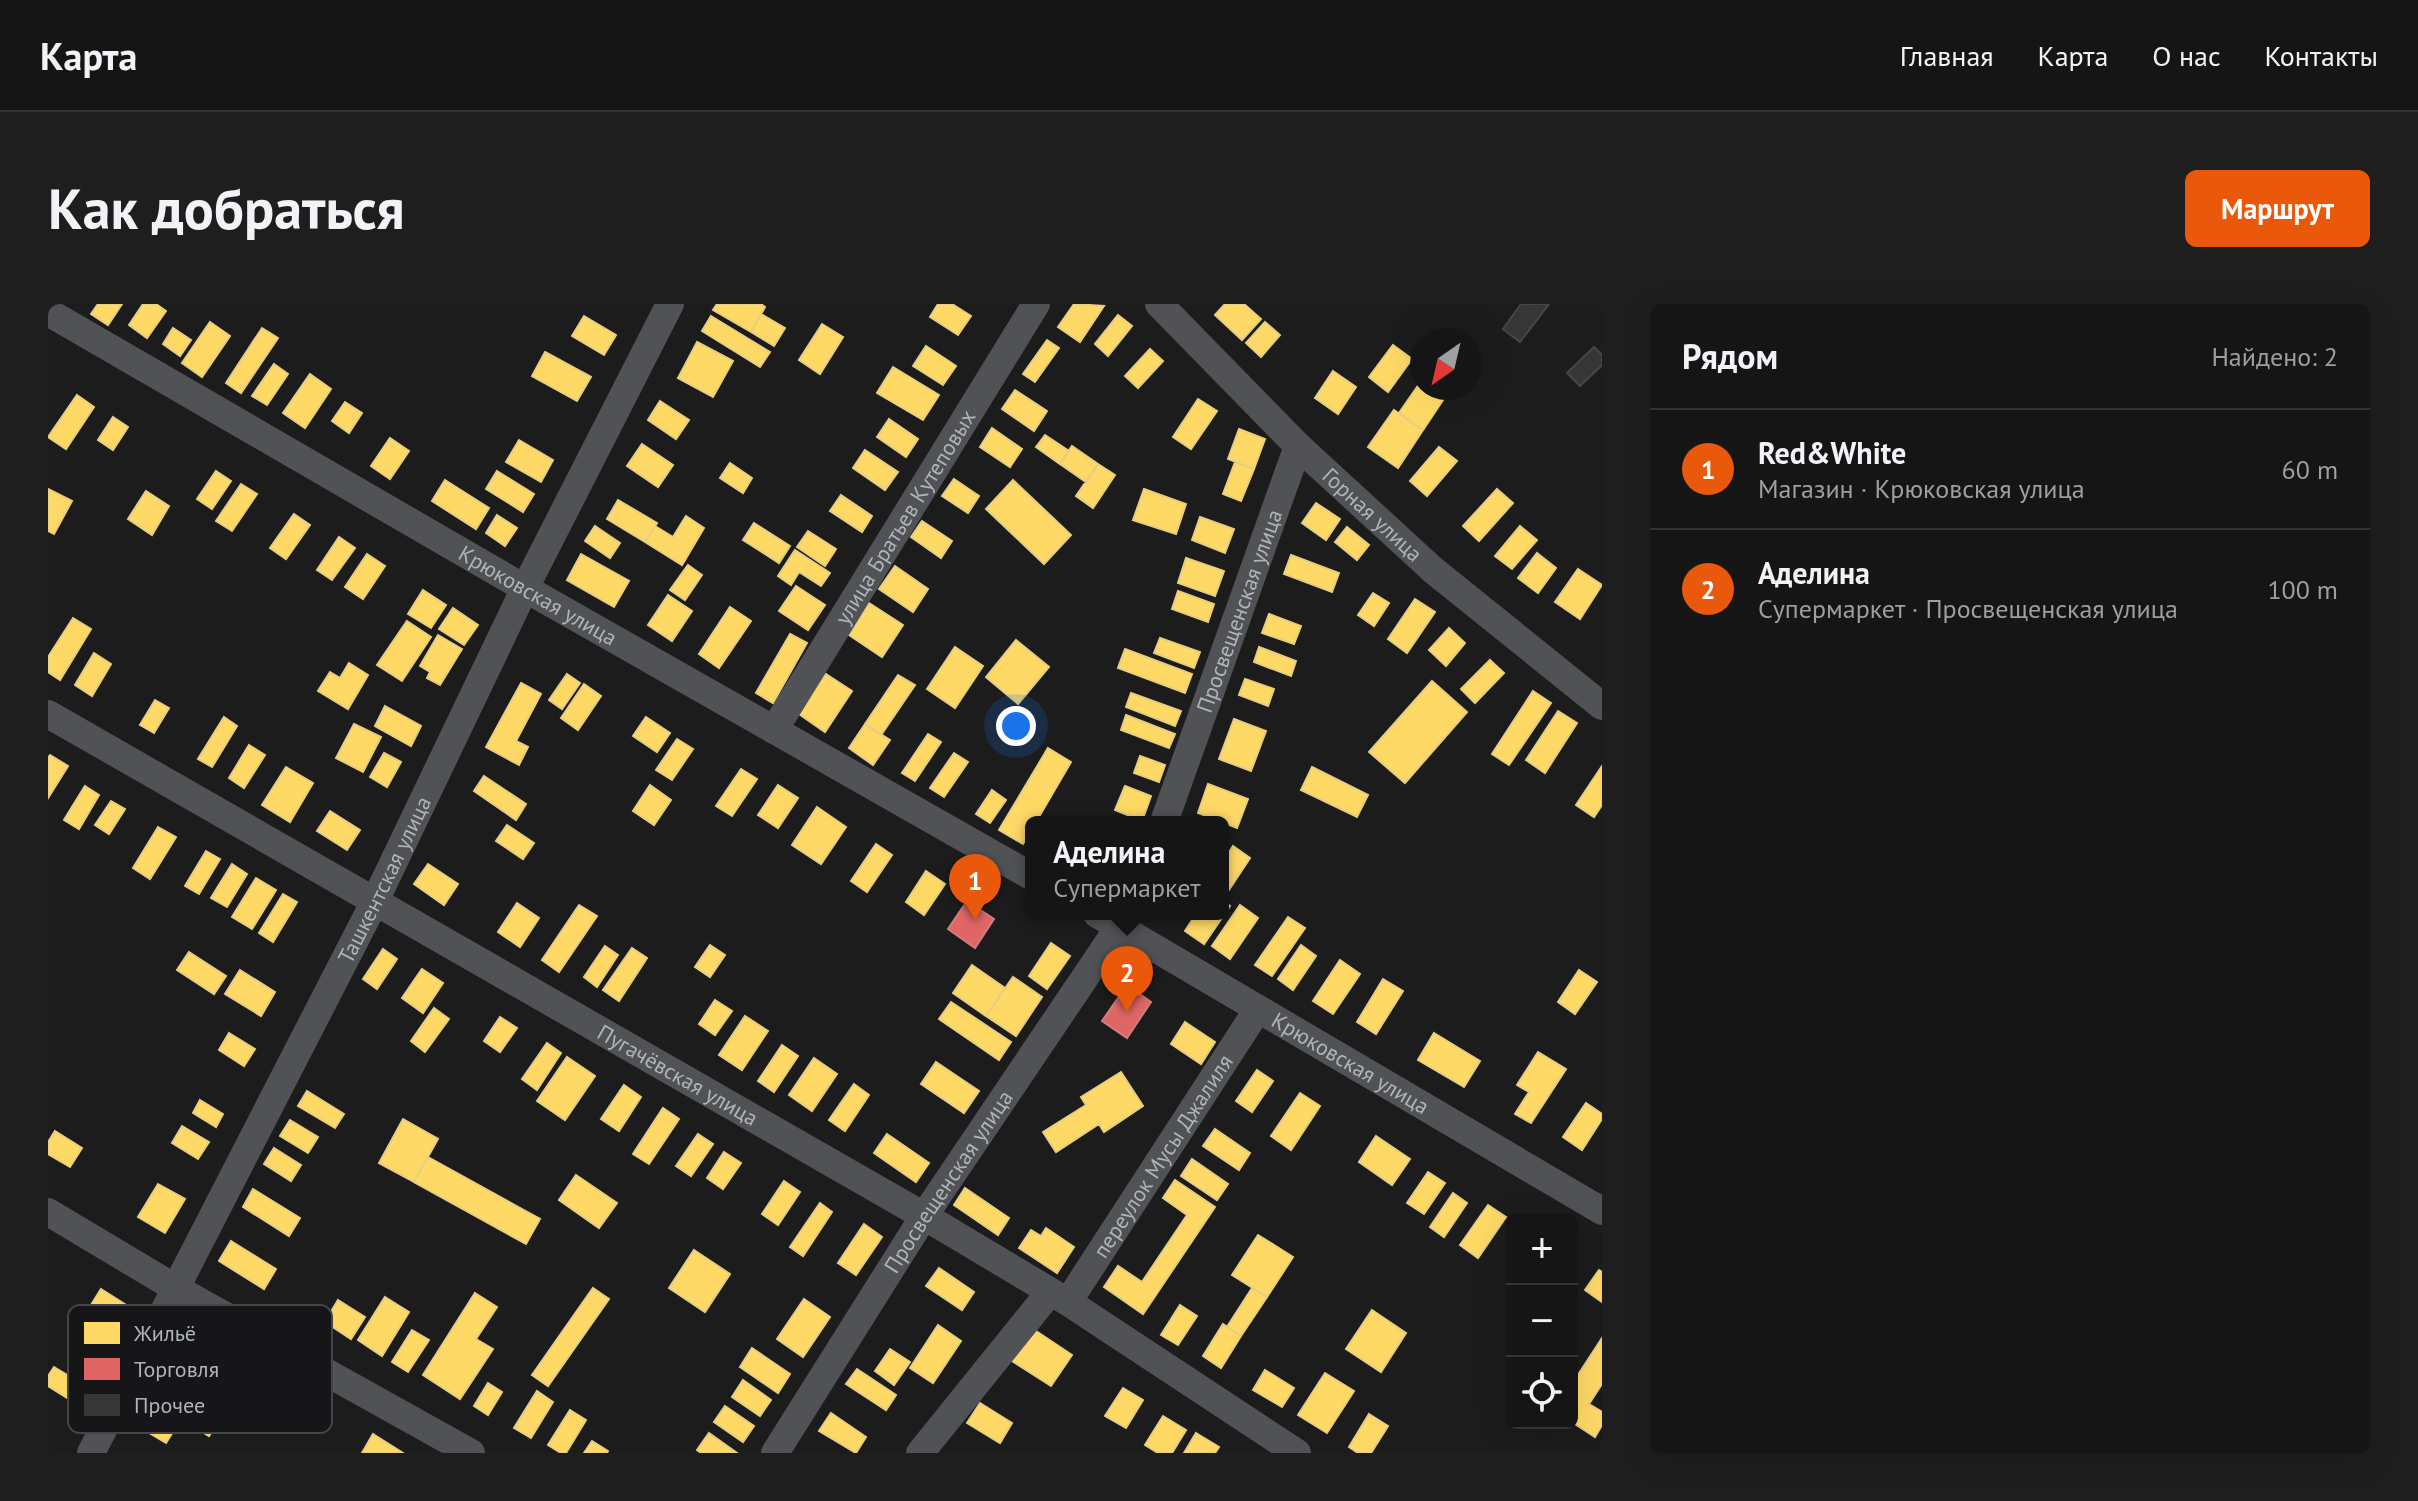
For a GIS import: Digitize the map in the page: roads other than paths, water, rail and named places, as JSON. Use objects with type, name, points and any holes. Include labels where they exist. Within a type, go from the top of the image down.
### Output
[{"type":"street","name":"Ташкентская улица","points":[[169,1305],[374,903],[525,588],[670,304]]},
{"type":"street","name":"улица Братьев Кутеповых","points":[[774,730],[1036,304]]},
{"type":"street","name":"Горная улица","points":[[1159,304],[1298,446],[1433,570],[1602,706]]},
{"type":"street","name":"Крюковская улица","points":[[48,312],[1025,873]]},
{"type":"street","name":"Просвещенская улица","points":[[1166,816],[1298,446]]},
{"type":"street","name":"Пугачёвская улица","points":[[48,714],[924,1216],[1059,1297],[1297,1453]]},
{"type":"street","name":"Просвещенская улица","points":[[775,1453],[1113,920]]},
{"type":"street","name":"Крюковская улица","points":[[1117,920],[1258,1009],[1602,1211]]},
{"type":"street","name":"переулок Мусы Джалиля","points":[[920,1453],[1059,1297],[1258,1009]]},
{"type":"street","points":[[48,1212],[206,1305]]},
{"type":"street","points":[[332,1375],[471,1453]]},
{"type":"street","name":"Ташкентская улица","points":[[91,1453],[101,1433]]},
{"type":"place","name":"Red&White","points":[[975,920]]},
{"type":"place","name":"Аделина","points":[[1127,1012]]}]
